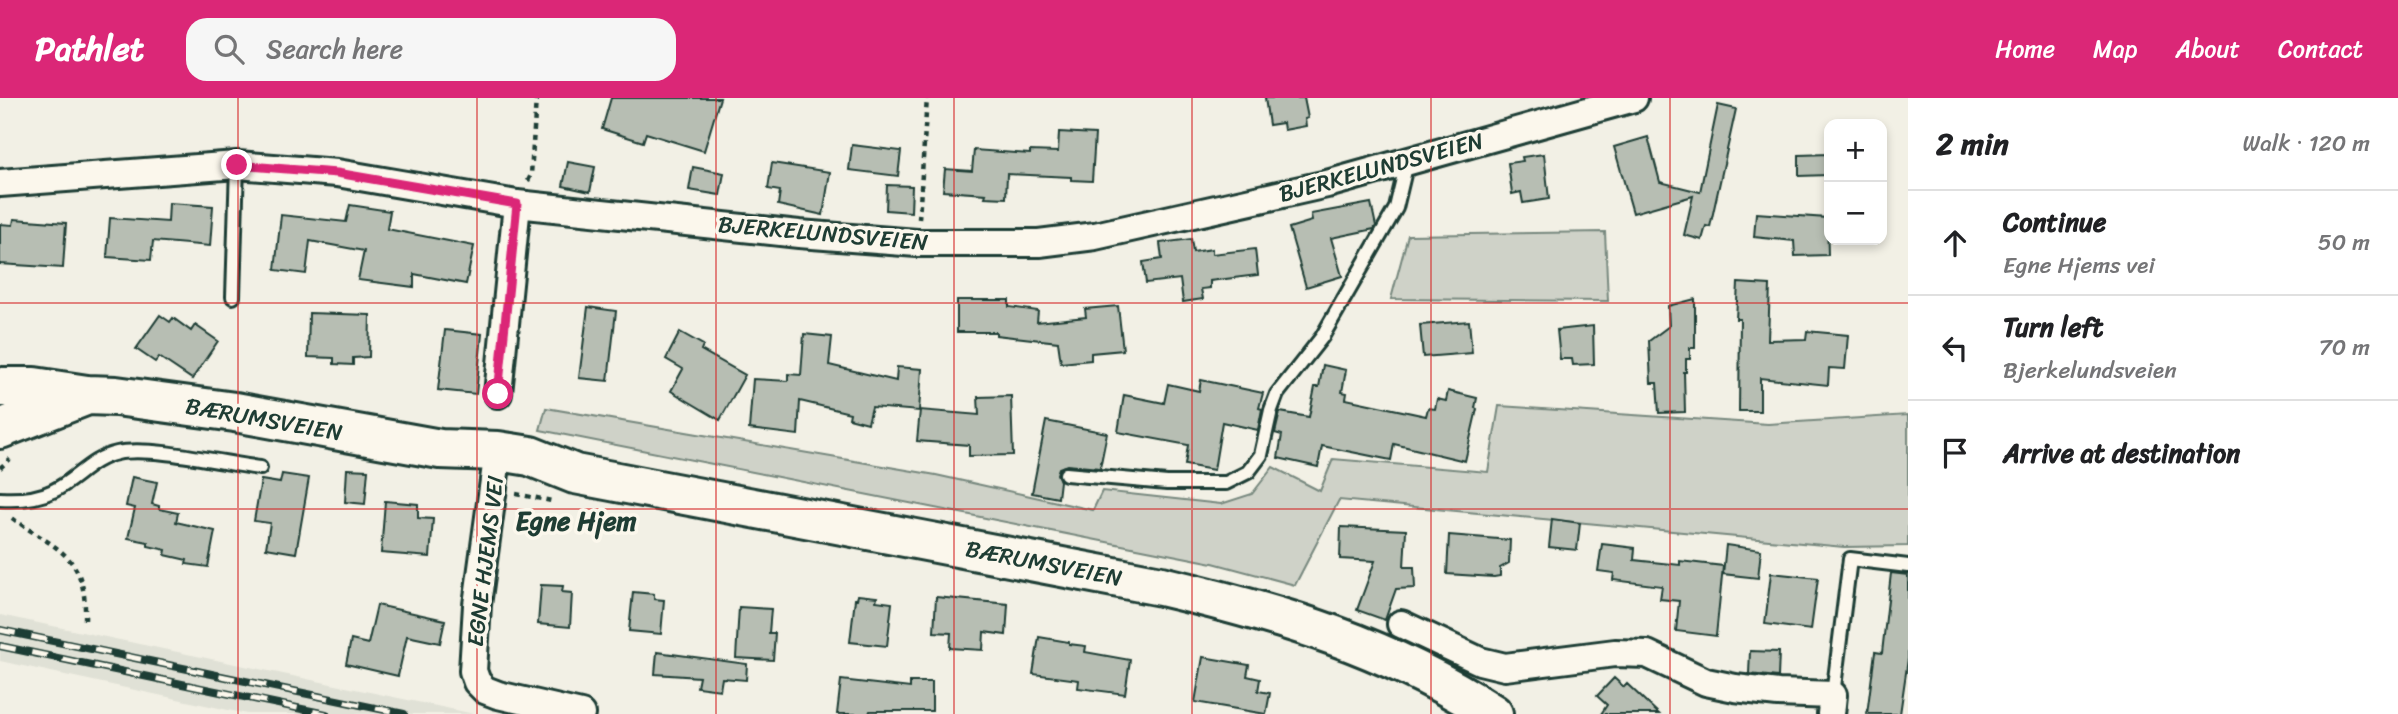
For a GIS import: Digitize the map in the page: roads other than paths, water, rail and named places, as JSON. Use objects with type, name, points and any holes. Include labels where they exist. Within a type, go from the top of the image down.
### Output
[{"type":"main road","name":"BÆRUMSVEIEN","points":[[0,387],[34,387],[235,412],[497,460],[527,477],[575,474],[1085,571],[1231,603],[1300,622],[1361,644],[1445,685],[1493,714]]},
{"type":"main road","name":"BÆRUMSVEIEN","points":[[0,429],[87,395]]},
{"type":"street","name":"BJERKELUNDSVEIEN","points":[[0,183],[237,165],[337,173],[517,204],[799,234],[917,243],[1038,243],[1096,236],[1327,184],[1633,98]]},
{"type":"street","points":[[498,394],[517,204]]},
{"type":"street","name":"EGNE HJEMS VEI","points":[[497,460],[477,605],[473,671],[477,682],[485,690],[581,714]]},
{"type":"street","points":[[1401,624],[1480,661],[1505,667],[1615,653],[1647,654],[1706,682],[1832,704]]},
{"type":"lane","points":[[1066,474],[1167,483],[1226,483],[1248,472],[1261,456],[1270,410],[1277,394],[1322,337],[1395,208],[1407,162]]},
{"type":"lane","points":[[233,297],[237,165]]},
{"type":"lane","points":[[0,499],[25,499],[53,491],[94,462],[116,453],[173,455],[260,468]]},
{"type":"lane","points":[[1832,704],[1850,559],[1908,566]]},
{"type":"railway","points":[[0,630],[404,714]]},
{"type":"railway","points":[[0,646],[326,714]]},
{"type":"district","name":"Egne Hjem","points":[[576,521]]}]
